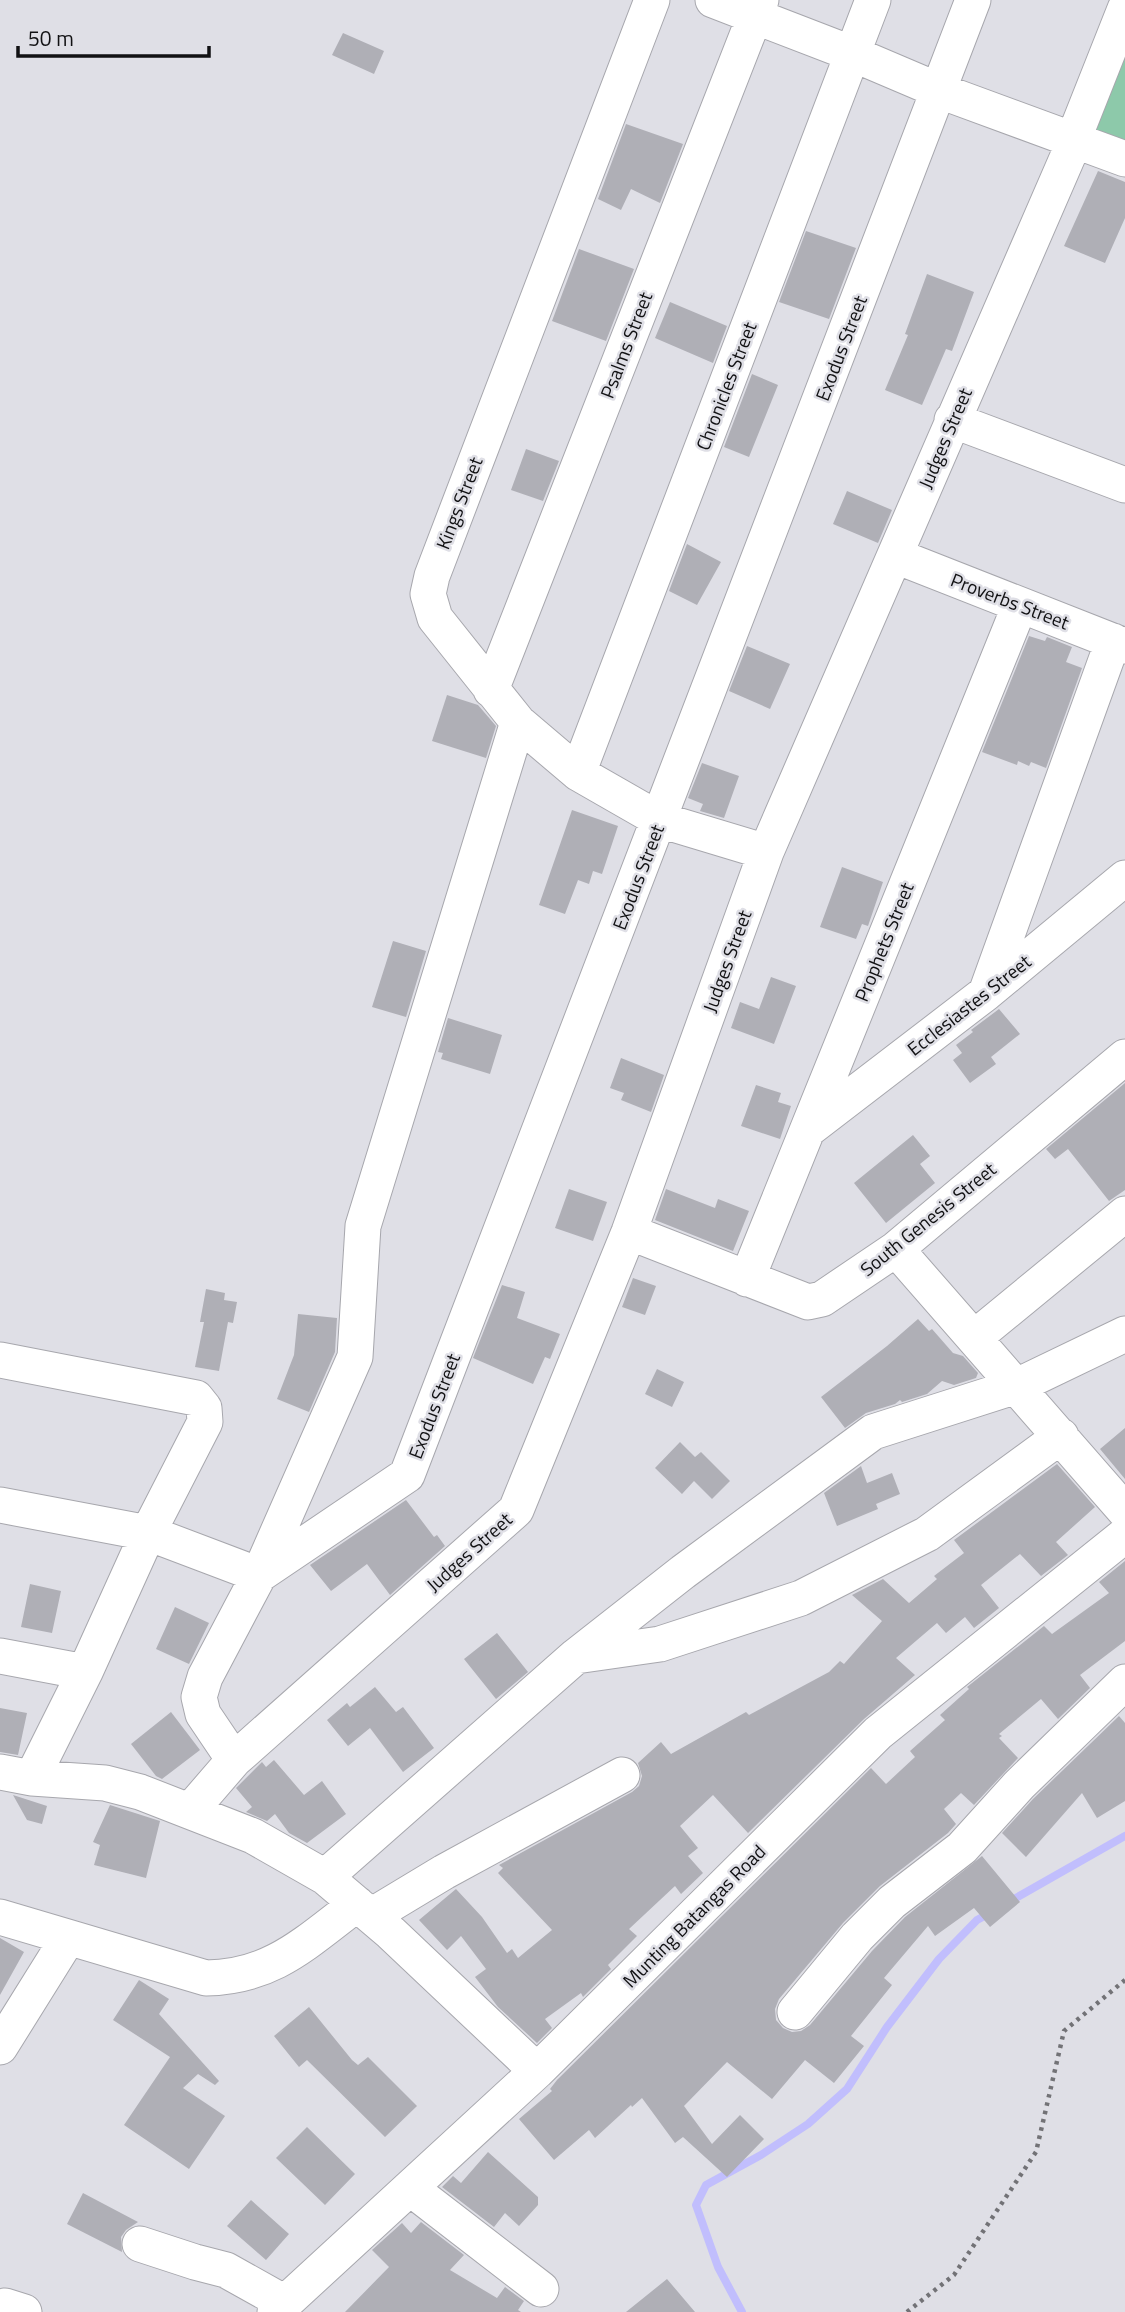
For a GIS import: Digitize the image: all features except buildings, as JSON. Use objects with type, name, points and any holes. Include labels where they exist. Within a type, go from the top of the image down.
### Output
[{"type":"street","name":"Kings Street","points":[[652,0],[432,576],[428,594],[435,618],[491,690],[518,722],[578,773],[660,820],[766,852]]},
{"type":"street","points":[[713,0],[758,8],[853,54],[940,91],[1125,159]]},
{"type":"street","name":"Chronicles Street","points":[[578,773],[873,0]]},
{"type":"street","name":"Exodus Street","points":[[259,1575],[407,1475],[973,0]]},
{"type":"street","name":"Psalms Street","points":[[491,690],[758,8]]},
{"type":"street","name":"Judges Street","points":[[190,1811],[234,1760],[516,1510],[629,1232],[766,852],[1076,140],[1077,130],[1125,9]]},
{"type":"street","points":[[952,420],[1125,485]]},
{"type":"street","name":"Proverbs Street","points":[[896,556],[1119,643]]},
{"type":"street","name":"Prophets Street","points":[[747,1279],[1020,605]]},
{"type":"street","points":[[986,993],[1119,643]]},
{"type":"street","points":[[234,1760],[203,1714],[199,1697],[205,1677],[259,1575],[355,1357],[363,1226],[518,722]]},
{"type":"street","name":"Ecclesiastes Street","points":[[810,1128],[986,993],[1125,878]]},
{"type":"street","name":"South Genesis Street","points":[[629,1232],[808,1302],[822,1299],[895,1250],[1125,1056]]},
{"type":"street","points":[[974,1338],[1125,1214]]},
{"type":"street","points":[[895,1250],[1125,1511]]},
{"type":"street","points":[[325,1877],[576,1656],[683,1572],[873,1432],[1017,1386],[1125,1334]]},
{"type":"street","points":[[0,1360],[196,1398],[204,1408],[205,1422],[148,1533],[85,1672],[16,1775],[105,1783],[140,1792],[253,1836],[325,1877],[537,2071]]},
{"type":"street","points":[[576,1656],[660,1644],[800,1598],[927,1534],[1061,1436]]},
{"type":"street","points":[[0,1505],[148,1533],[259,1575]]},
{"type":"street","name":"Munting Batangas Road","points":[[280,2307],[537,2071],[878,1733],[1125,1535]]},
{"type":"street","points":[[0,1656],[85,1672]]},
{"type":"street","points":[[795,2012],[857,1937],[892,1902],[962,1848],[1019,1785],[1125,1682]]},
{"type":"street","points":[[0,1917],[206,1978],[244,1975],[281,1960],[364,1910],[443,1872],[621,1775]]},
{"type":"street","points":[[0,2047],[68,1938]]},
{"type":"street","points":[[410,2188],[541,2289]]},
{"type":"street","points":[[140,2244],[226,2270],[280,2307]]},
{"type":"path","points":[[907,2312],[954,2275],[1036,2152],[1064,2031],[1125,1980]]},
{"type":"green space","points":[[1125,20],[1125,146],[1080,130]]},
{"type":"waterway","points":[[1007,1903],[1125,1836]]},
{"type":"waterway","points":[[742,2312],[718,2267],[696,2205],[706,2185],[761,2155],[808,2124],[847,2089],[887,2027],[939,1959],[977,1920],[990,1913]]}]
